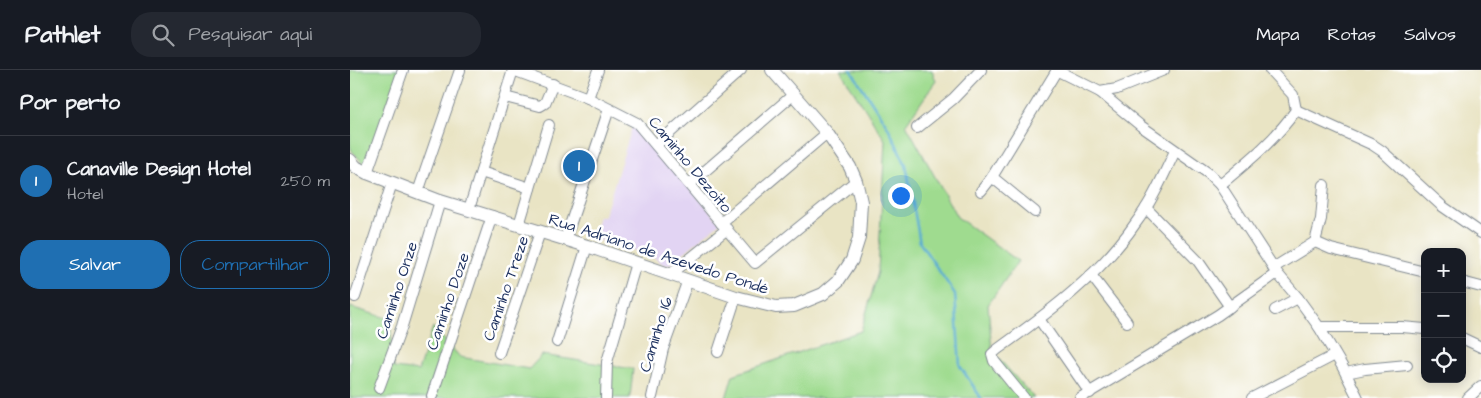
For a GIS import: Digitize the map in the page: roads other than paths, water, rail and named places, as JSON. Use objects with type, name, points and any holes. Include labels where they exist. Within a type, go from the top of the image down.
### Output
[{"type":"street","points":[[367,174],[403,70]]},
{"type":"street","points":[[418,192],[460,70]]},
{"type":"street","points":[[469,209],[513,70]]},
{"type":"street","name":"Caminho Dezoito","points":[[513,70],[541,74],[554,84],[588,98],[637,123],[752,259],[757,262],[856,180]]},
{"type":"street","points":[[588,98],[598,70]]},
{"type":"street","points":[[656,145],[741,70]]},
{"type":"street","name":"Rua Adriano de Azevedo Pondé","points":[[350,160],[356,167],[367,174],[440,201],[587,246],[736,297],[776,307],[794,306],[808,302],[823,294],[838,281],[852,260],[859,238],[861,212],[856,180],[850,167],[827,133],[772,70]]},
{"type":"street","points":[[917,128],[953,98],[980,70]]},
{"type":"street","points":[[981,191],[992,177],[1057,70],[1100,92],[1220,184],[1275,270],[1319,327],[1346,373],[1358,398]]},
{"type":"street","points":[[1100,92],[1117,88],[1164,70]]},
{"type":"street","points":[[1220,184],[1263,149],[1296,110],[1293,95],[1270,70]]},
{"type":"street","points":[[505,97],[540,106],[545,103],[554,84]]},
{"type":"street","points":[[690,184],[794,94]]},
{"type":"street","points":[[565,240],[609,109]]},
{"type":"street","points":[[1296,110],[1373,144],[1442,206],[1481,233]]},
{"type":"street","points":[[519,225],[549,126]]},
{"type":"street","points":[[671,274],[827,133]]},
{"type":"street","points":[[1024,398],[992,357],[998,349],[1039,319],[1090,275],[1135,226],[1175,151]]},
{"type":"street","points":[[480,172],[530,188]]},
{"type":"street","points":[[992,177],[1035,212]]},
{"type":"street","points":[[355,297],[392,183]]},
{"type":"street","points":[[1039,319],[1085,396],[1230,307],[1275,270],[1315,242],[1322,219],[1324,185]]},
{"type":"street","name":"Caminho Onze","points":[[379,388],[402,326],[440,201]]},
{"type":"street","points":[[1146,208],[1198,261],[1230,307]]},
{"type":"street","name":"Caminho Doze","points":[[432,396],[492,216]]},
{"type":"street","name":"Caminho Treze","points":[[499,353],[540,232]]},
{"type":"street","points":[[1315,242],[1332,249],[1421,271]]},
{"type":"street","points":[[557,342],[587,246]]},
{"type":"street","points":[[606,398],[607,362],[636,263]]},
{"type":"street","points":[[1090,275],[1127,322]]},
{"type":"street","name":"Caminho 16","points":[[652,398],[663,349],[688,280]]},
{"type":"street","points":[[1466,283],[1481,287]]},
{"type":"street","points":[[718,352],[736,297]]},
{"type":"street","points":[[1274,310],[1298,298]]},
{"type":"street","points":[[1319,327],[1421,329]]},
{"type":"street","points":[[1466,340],[1481,347]]},
{"type":"street","points":[[1252,398],[1335,355]]},
{"type":"street","points":[[1346,373],[1407,365]]},
{"type":"street","points":[[1468,398],[1481,386]]},
{"type":"waterway","points":[[851,70],[888,127],[906,165],[920,243],[955,294],[960,366],[981,398]]},
{"type":"place","name":"Canaville Design Hotel","points":[[579,166]]}]
